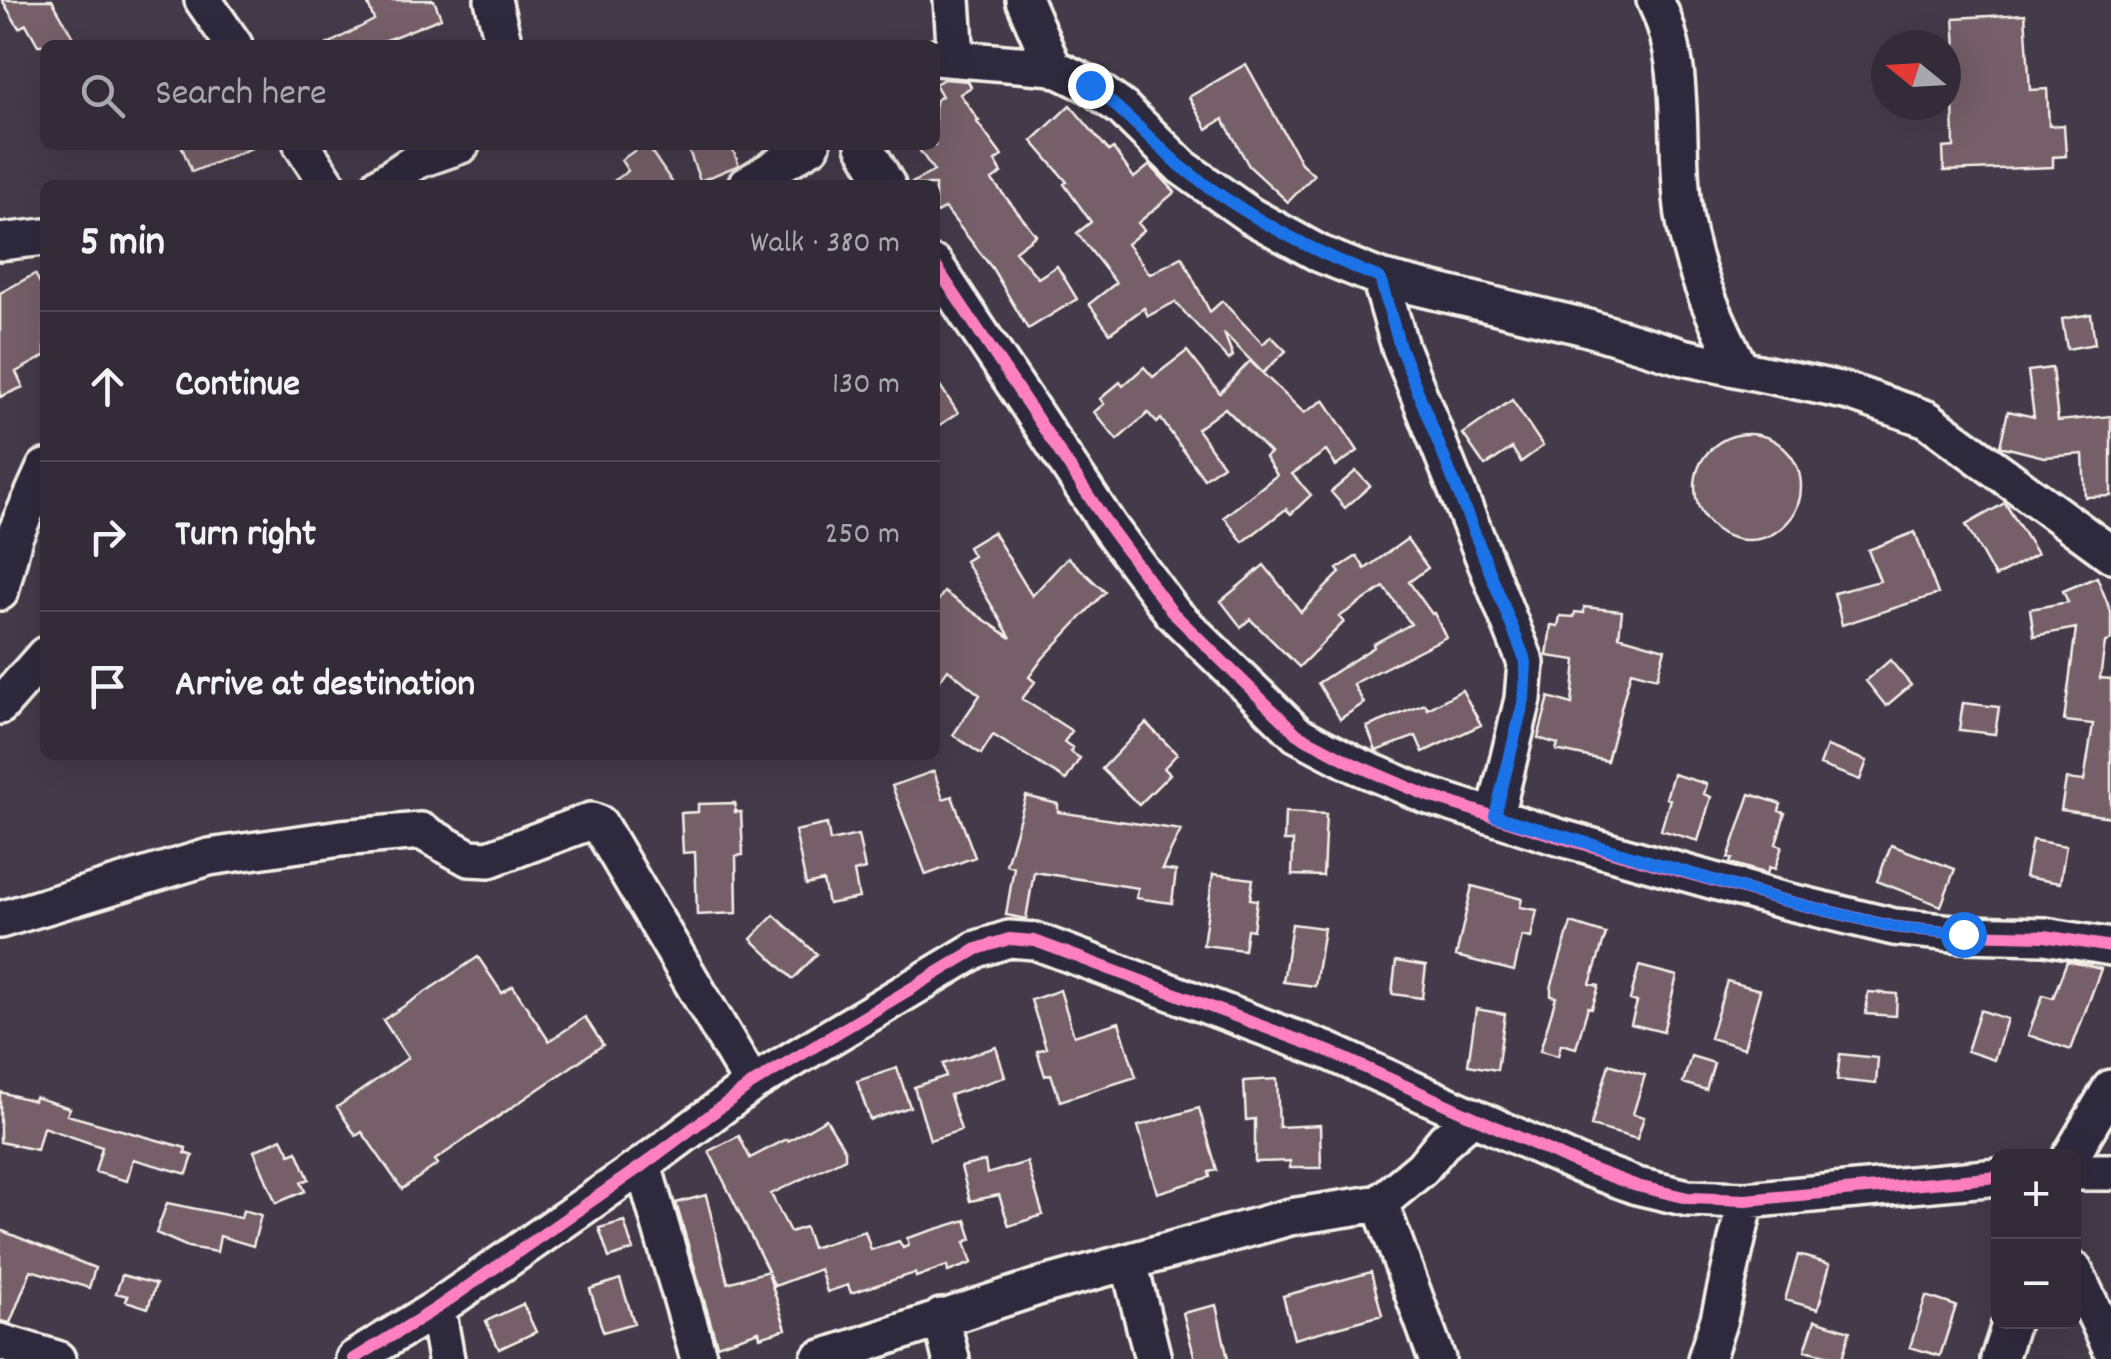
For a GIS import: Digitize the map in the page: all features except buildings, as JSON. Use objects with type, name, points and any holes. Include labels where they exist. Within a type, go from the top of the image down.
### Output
[{"type":"street","points":[[203,0],[231,40]]},
{"type":"street","points":[[493,0],[503,40]]},
{"type":"street","points":[[952,0],[945,58],[1053,68],[1090,85],[1123,109],[1182,166],[1251,216],[1320,254],[1380,278],[1585,327],[1684,357],[1849,392],[1927,419],[2111,554]]},
{"type":"street","points":[[1024,0],[1053,68]]},
{"type":"street","points":[[1662,5],[1677,67],[1682,202],[1692,258],[1706,300],[1739,366]]},
{"type":"street","points":[[304,150],[319,180]]},
{"type":"street","points":[[388,180],[418,160],[447,150]]},
{"type":"street","points":[[754,180],[804,150]]},
{"type":"street","points":[[867,150],[884,180]]},
{"type":"street","points":[[0,242],[40,238]]},
{"type":"street","points":[[940,273],[1110,528],[1172,612],[1297,734],[1356,766],[1426,795],[1778,899],[1894,927],[2045,936],[2111,947]]},
{"type":"street","points":[[1380,278],[1400,347],[1526,662],[1524,699],[1495,816]]},
{"type":"street","points":[[0,592],[14,537],[40,479]]},
{"type":"street","points":[[0,706],[40,661]]},
{"type":"street","points":[[0,920],[209,857],[421,830],[469,858],[489,859],[591,821],[599,824],[752,1084]]},
{"type":"street","points":[[354,1359],[437,1308],[752,1084],[977,949],[1009,939],[1035,940],[1309,1044],[1580,1166],[1638,1186],[1688,1198],[1746,1200],[1991,1178]]},
{"type":"street","points":[[2075,1149],[2111,1088]]},
{"type":"street","points":[[819,1359],[941,1317],[1128,1262],[1290,1217],[1380,1203],[1422,1168],[1473,1116]]},
{"type":"street","points":[[643,1165],[698,1359]]},
{"type":"street","points":[[2081,1172],[2111,1172]]},
{"type":"street","points":[[1706,1359],[1746,1200]]},
{"type":"street","points":[[1380,1203],[1437,1359]]},
{"type":"street","points":[[1128,1262],[1153,1359]]},
{"type":"street","points":[[2081,1285],[2111,1348]]},
{"type":"street","points":[[437,1308],[446,1359]]},
{"type":"street","points":[[941,1317],[951,1359]]},
{"type":"street","points":[[1999,1359],[2009,1329]]},
{"type":"street","points":[[0,1342],[57,1359]]},
{"type":"cycle path","points":[[940,273],[1110,528],[1172,612],[1297,734],[1426,795],[1778,899],[1894,927],[2045,936],[2111,947]]},
{"type":"cycle path","points":[[354,1359],[437,1308],[752,1084],[977,949],[1009,939],[1035,941],[1328,1051],[1580,1165],[1637,1186],[1688,1198],[1746,1200],[1991,1178]]},
{"type":"route","points":[[1090,85],[1123,109],[1182,166],[1251,216],[1320,254],[1380,278],[1400,347],[1526,662],[1524,699],[1495,816],[1778,899],[1894,927],[1963,934]]}]
